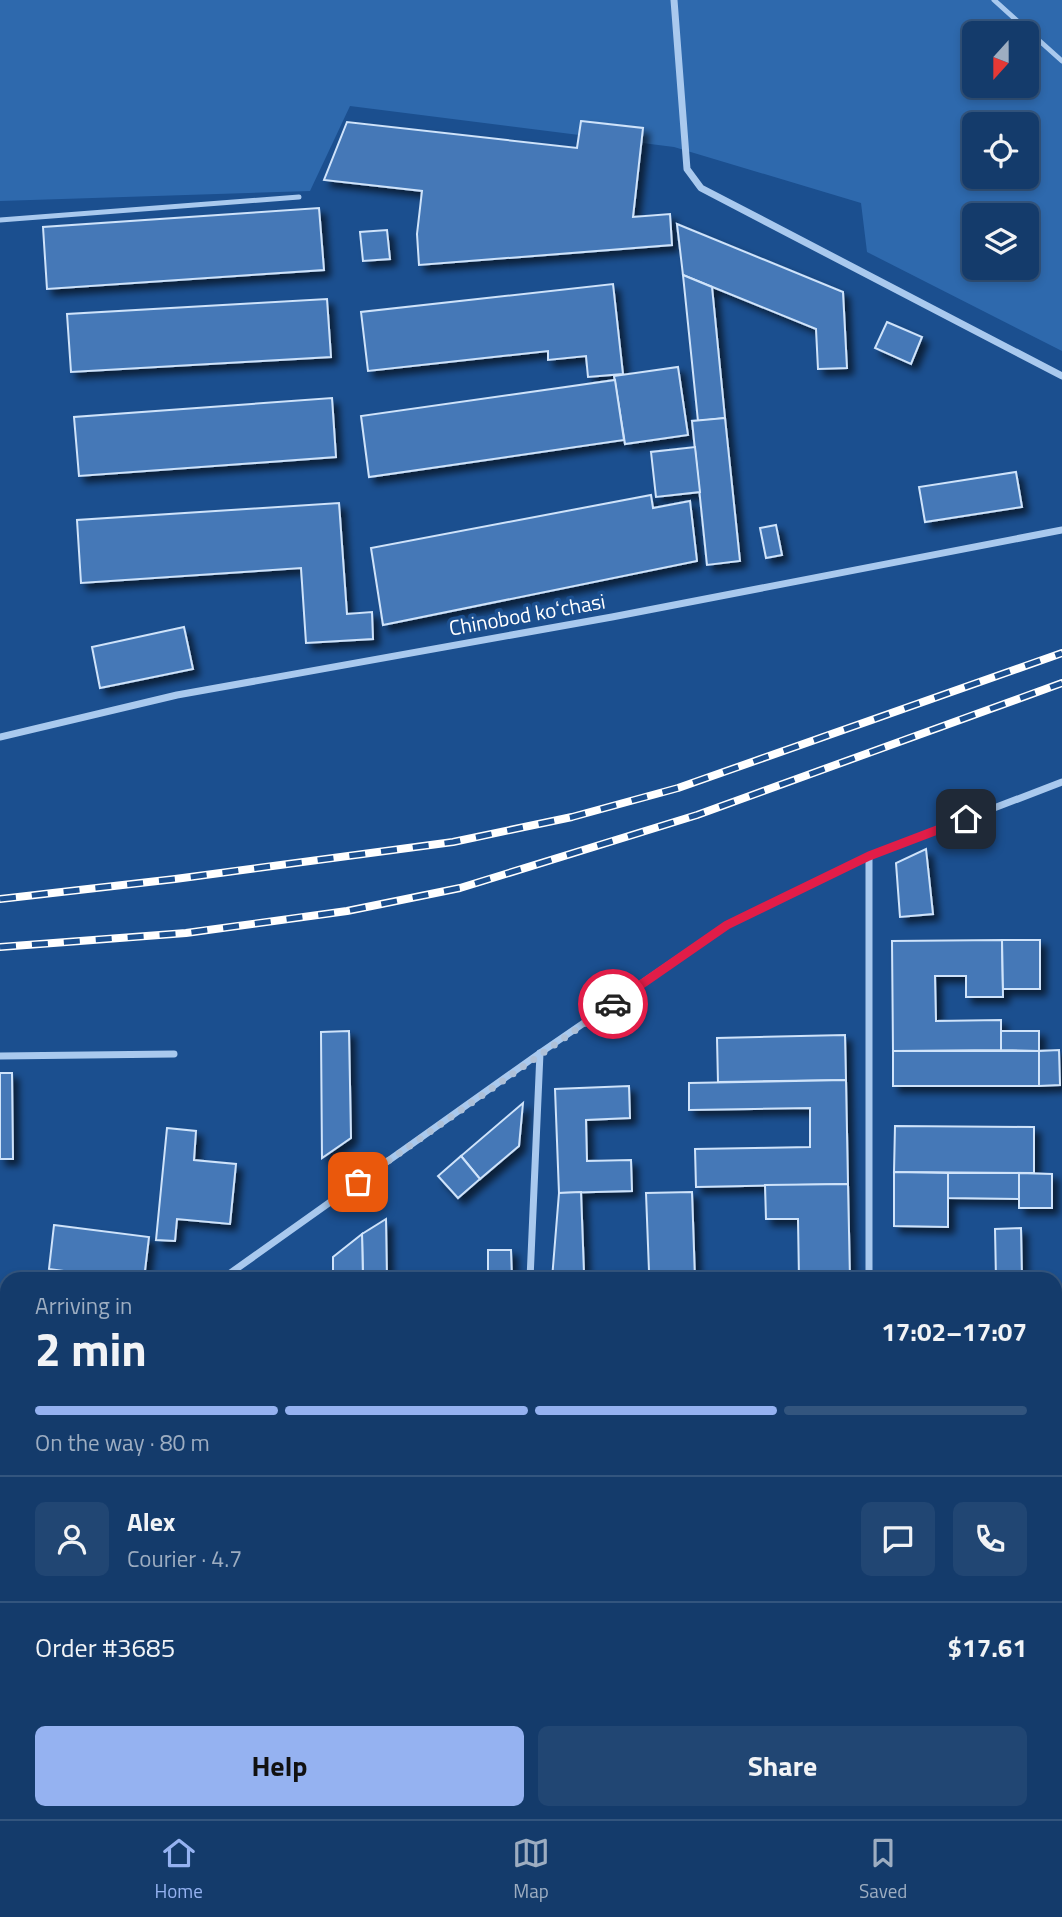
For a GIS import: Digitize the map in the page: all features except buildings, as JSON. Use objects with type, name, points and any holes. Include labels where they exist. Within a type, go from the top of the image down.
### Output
[{"type":"street","points":[[674,0],[687,169],[701,188],[1062,376]]},
{"type":"street","name":"Chinobod koʻchasi","points":[[0,737],[177,695],[612,617],[1062,530]]},
{"type":"street","points":[[232,1272],[727,925],[869,856],[1062,782]]},
{"type":"street","points":[[869,856],[869,1272]]},
{"type":"street","points":[[0,1056],[174,1054]]},
{"type":"street","points":[[530,1272],[540,1054]]},
{"type":"lane","points":[[994,0],[1062,61]]},
{"type":"lane","points":[[0,220],[299,197]]},
{"type":"shaded area","points":[[0,0],[1062,0],[1062,351],[867,252],[861,203],[674,147],[350,106],[310,191],[0,201]]},
{"type":"railway","points":[[0,899],[453,842],[572,817],[678,788],[1062,653]]},
{"type":"railway","points":[[0,947],[186,933],[347,911],[460,888],[697,815],[1062,683]]},
{"type":"way so far","points":[[358,1182],[613,1004]]},
{"type":"route","points":[[613,1004],[727,925],[869,856],[966,819]]}]
